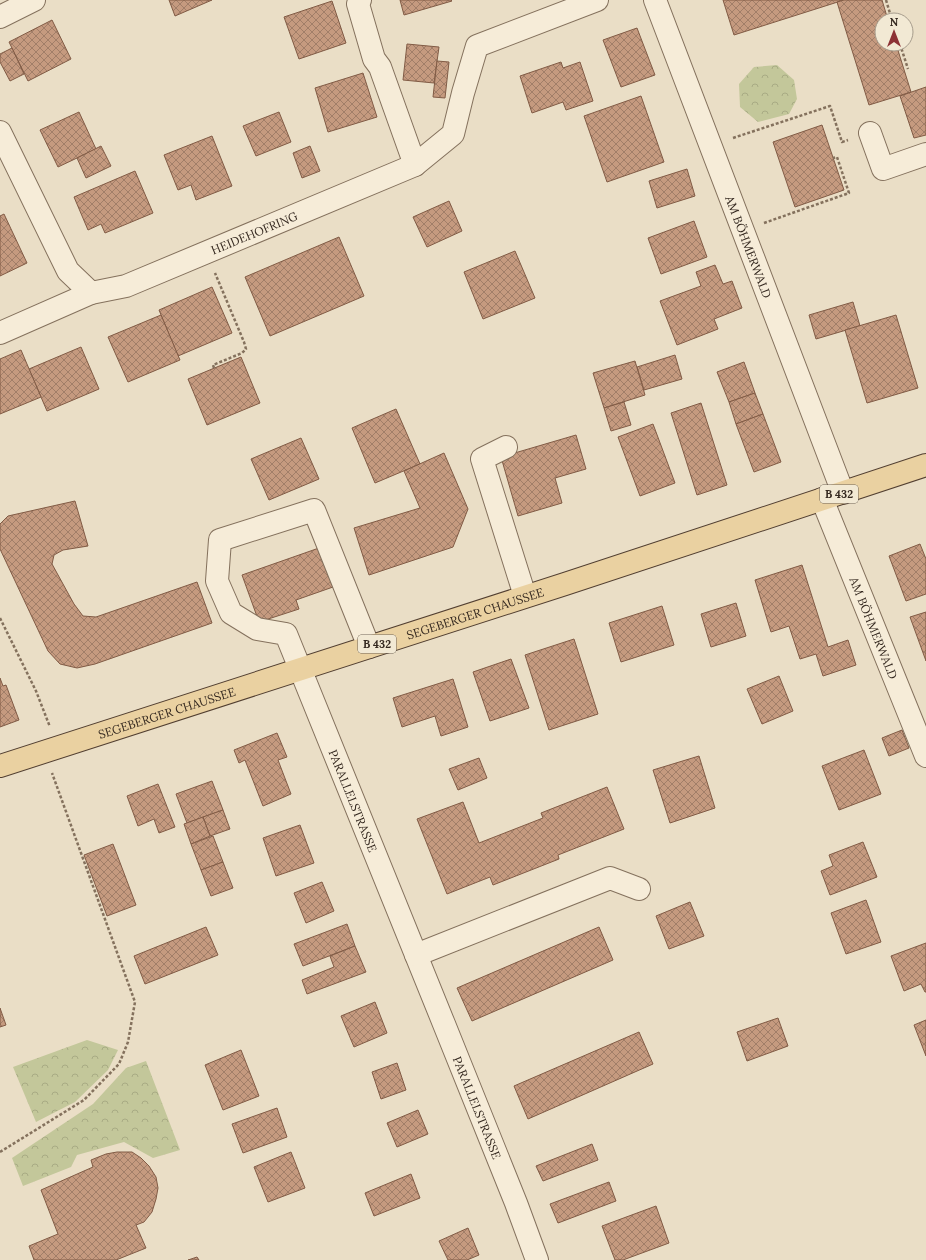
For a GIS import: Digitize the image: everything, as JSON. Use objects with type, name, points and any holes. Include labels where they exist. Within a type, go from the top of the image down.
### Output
[{"type":"main road","name":"SEGEBERGER CHAUSSEE","points":[[0,766],[926,465]]},
{"type":"street","points":[[0,17],[34,0]]},
{"type":"street","points":[[360,0],[358,4],[374,59],[380,67],[415,165]]},
{"type":"street","name":"HEIDEHOFRING","points":[[0,333],[91,292],[126,286],[415,165],[454,134],[463,93],[476,46],[597,0]]},
{"type":"street","name":"AM BÖHMERWALD","points":[[655,0],[843,493]]},
{"type":"street","points":[[0,132],[68,270],[91,292]]},
{"type":"street","points":[[870,133],[883,169],[926,154]]},
{"type":"street","points":[[506,447],[482,459],[526,596]]},
{"type":"street","name":"AM BÖHMERWALD","points":[[822,499],[926,756]]},
{"type":"street","name":"PARALLELSTRASSE","points":[[369,647],[314,510],[220,540],[217,581],[231,613],[257,629],[286,634],[516,1203],[537,1260]]},
{"type":"street","points":[[416,955],[610,878],[639,889]]},
{"type":"path","points":[[886,0],[890,12]]},
{"type":"path","points":[[903,52],[908,69]]},
{"type":"path","points":[[710,146],[830,106],[842,142],[870,133]]},
{"type":"path","points":[[742,231],[848,193],[837,157],[833,158]]},
{"type":"path","points":[[206,252],[246,349],[242,353],[213,365],[214,368]]},
{"type":"path","points":[[0,618],[36,692],[51,749],[135,1002],[128,1042],[119,1064],[84,1100],[0,1152]]},
{"type":"green space","points":[[777,65],[794,80],[797,99],[789,114],[758,122],[740,107],[739,84],[754,67]]},
{"type":"green space","points":[[87,1040],[118,1050],[108,1070],[75,1102],[36,1122],[13,1067]]},
{"type":"green space","points":[[146,1061],[180,1150],[153,1158],[124,1142],[77,1155],[71,1167],[23,1186],[12,1158],[93,1104],[126,1068]]},
{"type":"building","points":[[169,0],[212,0],[175,16]]},
{"type":"building","points":[[400,0],[451,0],[452,1],[404,15]]},
{"type":"building","points":[[723,0],[844,0],[734,35]]},
{"type":"building","points":[[844,0],[882,0],[886,12],[874,12],[874,52],[898,52],[911,92],[869,105],[837,2]]},
{"type":"building","points":[[332,1],[346,43],[299,59],[284,17]]},
{"type":"building","points":[[52,20],[71,59],[28,81],[9,42]]},
{"type":"building","points":[[637,28],[655,75],[621,87],[603,40]]},
{"type":"building","points":[[407,44],[439,47],[434,83],[403,80]]},
{"type":"building","points":[[12,48],[24,74],[10,81],[0,62],[0,54]]},
{"type":"building","points":[[437,61],[449,62],[445,98],[433,97]]},
{"type":"building","points":[[561,62],[563,68],[580,62],[593,101],[566,110],[563,102],[532,113],[520,76]]},
{"type":"building","points":[[363,73],[377,117],[328,132],[315,88]]},
{"type":"building","points":[[926,87],[926,135],[914,138],[900,96]]},
{"type":"building","points":[[641,96],[664,162],[607,182],[584,116]]},
{"type":"building","points":[[79,112],[96,149],[58,167],[40,130]]},
{"type":"building","points":[[279,112],[291,142],[256,156],[243,126]]},
{"type":"building","points":[[822,125],[844,190],[795,207],[773,142]]},
{"type":"building","points":[[212,136],[232,186],[196,200],[191,185],[178,190],[164,155]]},
{"type":"building","points":[[101,146],[111,166],[86,178],[77,158]]},
{"type":"building","points":[[310,146],[320,171],[302,178],[293,153]]},
{"type":"building","points":[[687,169],[695,196],[657,208],[649,181]]},
{"type":"building","points":[[135,171],[153,213],[105,233],[101,224],[88,230],[74,197]]},
{"type":"building","points":[[449,201],[462,231],[427,247],[413,217]]},
{"type":"building","points":[[4,214],[27,263],[0,276],[0,216]]},
{"type":"building","points":[[694,221],[707,257],[661,274],[648,238]]},
{"type":"building","points":[[339,237],[364,296],[270,336],[245,277]]},
{"type":"building","points":[[515,251],[535,298],[483,319],[464,272]]},
{"type":"building","points":[[715,265],[723,284],[732,281],[742,308],[714,319],[718,329],[677,345],[660,301],[701,286],[696,272]]},
{"type":"building","points":[[212,287],[232,333],[178,356],[159,310]]},
{"type":"building","points":[[853,302],[860,326],[816,339],[809,315]]},
{"type":"building","points":[[161,315],[180,360],[128,382],[108,337]]},
{"type":"building","points":[[896,315],[918,388],[867,403],[845,330]]},
{"type":"building","points":[[81,347],[99,389],[47,411],[29,369]]},
{"type":"building","points":[[21,350],[41,397],[0,414],[0,359]]},
{"type":"building","points":[[675,355],[682,379],[644,390],[637,367]]},
{"type":"building","points":[[241,357],[260,403],[207,425],[188,379]]},
{"type":"building","points":[[635,361],[645,395],[604,408],[593,373]]},
{"type":"building","points":[[744,362],[755,393],[729,402],[717,372]]},
{"type":"building","points":[[755,393],[763,414],[736,424],[729,402]]},
{"type":"building","points":[[624,402],[631,425],[611,431],[604,408]]},
{"type":"building","points":[[701,403],[727,485],[697,495],[671,413]]},
{"type":"building","points":[[396,409],[420,464],[375,483],[352,428]]},
{"type":"building","points":[[763,414],[781,462],[754,472],[736,424]]},
{"type":"building","points":[[653,424],[675,483],[640,496],[618,437]]},
{"type":"building","points":[[576,435],[586,469],[555,478],[562,503],[518,516],[501,457]]},
{"type":"building","points":[[301,438],[319,479],[269,500],[251,459]]},
{"type":"building","points":[[444,453],[468,509],[453,547],[369,575],[354,528],[420,508],[404,471]]},
{"type":"building","points":[[75,501],[88,546],[63,550],[54,555],[52,564],[74,604],[83,616],[96,617],[197,582],[212,623],[95,664],[77,668],[60,664],[48,651],[0,549],[0,524],[8,516]]},
{"type":"building","points":[[920,544],[926,559],[926,594],[906,601],[889,556]]},
{"type":"building","points":[[319,548],[333,587],[296,600],[299,609],[259,622],[242,575]]},
{"type":"building","points":[[802,565],[828,647],[848,640],[856,665],[823,676],[816,654],[800,659],[789,626],[771,632],[755,580]]},
{"type":"building","points":[[736,603],[746,636],[711,647],[701,614]]},
{"type":"building","points":[[662,606],[674,645],[621,662],[609,623]]},
{"type":"building","points":[[926,612],[926,661],[910,617]]},
{"type":"building","points":[[574,639],[598,714],[549,730],[525,655]]},
{"type":"building","points":[[511,659],[529,708],[490,721],[473,672]]},
{"type":"building","points":[[779,676],[793,711],[762,724],[747,689]]},
{"type":"building","points":[[0,678],[3,686],[6,685],[19,720],[0,727]]},
{"type":"building","points":[[453,679],[468,727],[441,736],[435,716],[402,727],[393,698]]},
{"type":"building","points":[[902,730],[909,748],[889,756],[882,738]]},
{"type":"building","points":[[277,733],[287,757],[278,760],[291,794],[263,806],[245,760],[239,763],[234,750]]},
{"type":"building","points":[[864,750],[881,794],[839,810],[822,766]]},
{"type":"building","points":[[699,756],[715,808],[670,823],[653,770]]},
{"type":"building","points":[[479,758],[487,778],[458,790],[449,769]]},
{"type":"building","points":[[212,781],[223,810],[187,823],[176,794]]},
{"type":"building","points":[[158,784],[175,827],[159,833],[154,819],[138,826],[127,796]]},
{"type":"building","points":[[607,787],[624,829],[558,855],[559,859],[493,885],[490,877],[447,894],[417,819],[463,802],[479,843],[543,818],[541,813]]},
{"type":"building","points":[[223,810],[230,829],[210,836],[203,817]]},
{"type":"building","points":[[203,817],[210,836],[191,844],[184,824]]},
{"type":"building","points":[[300,825],[314,863],[276,876],[263,838]]},
{"type":"building","points":[[213,836],[223,862],[201,870],[191,844]]},
{"type":"building","points":[[863,842],[877,877],[830,895],[821,871],[833,866],[829,855]]},
{"type":"building","points":[[113,844],[136,905],[107,916],[84,855]]},
{"type":"building","points":[[223,862],[233,888],[211,896],[201,870]]},
{"type":"building","points":[[322,882],[334,911],[306,923],[294,893]]},
{"type":"building","points":[[866,900],[881,942],[846,954],[831,913]]},
{"type":"building","points":[[690,902],[704,936],[669,949],[656,916]]},
{"type":"building","points":[[347,924],[355,946],[303,966],[294,944]]},
{"type":"building","points":[[206,927],[218,955],[145,984],[134,956]]},
{"type":"building","points":[[599,927],[613,960],[472,1021],[457,988]]},
{"type":"building","points":[[926,943],[926,992],[921,984],[904,991],[891,956]]},
{"type":"building","points":[[355,946],[366,972],[307,994],[302,980],[334,967],[330,956]]},
{"type":"building","points":[[375,1002],[387,1033],[354,1047],[341,1016]]},
{"type":"building","points":[[0,1008],[6,1025],[0,1027]]},
{"type":"building","points":[[778,1018],[788,1046],[747,1061],[737,1032]]},
{"type":"building","points":[[926,1020],[926,1056],[914,1025]]},
{"type":"building","points":[[639,1032],[653,1064],[528,1119],[514,1086]]},
{"type":"building","points":[[241,1050],[259,1096],[223,1110],[205,1065]]},
{"type":"building","points":[[397,1063],[406,1090],[381,1099],[372,1072]]},
{"type":"building","points":[[277,1108],[287,1137],[243,1153],[232,1124]]},
{"type":"building","points":[[418,1110],[428,1134],[397,1147],[387,1123]]},
{"type":"building","points":[[592,1144],[598,1160],[543,1181],[536,1166]]},
{"type":"building","points":[[132,1152],[149,1166],[156,1177],[158,1188],[152,1212],[144,1222],[136,1225],[146,1248],[116,1260],[34,1260],[29,1246],[58,1234],[41,1190],[93,1167],[91,1160],[106,1154]]},
{"type":"building","points":[[291,1152],[305,1188],[268,1202],[254,1167]]},
{"type":"building","points":[[411,1174],[420,1198],[374,1216],[365,1193]]},
{"type":"building","points":[[609,1182],[616,1201],[558,1223],[550,1204]]},
{"type":"building","points":[[656,1206],[669,1243],[623,1260],[615,1260],[602,1226]]},
{"type":"building","points":[[468,1228],[479,1255],[467,1260],[448,1260],[439,1241]]},
{"type":"building","points":[[197,1257],[199,1260],[188,1260]]}]
